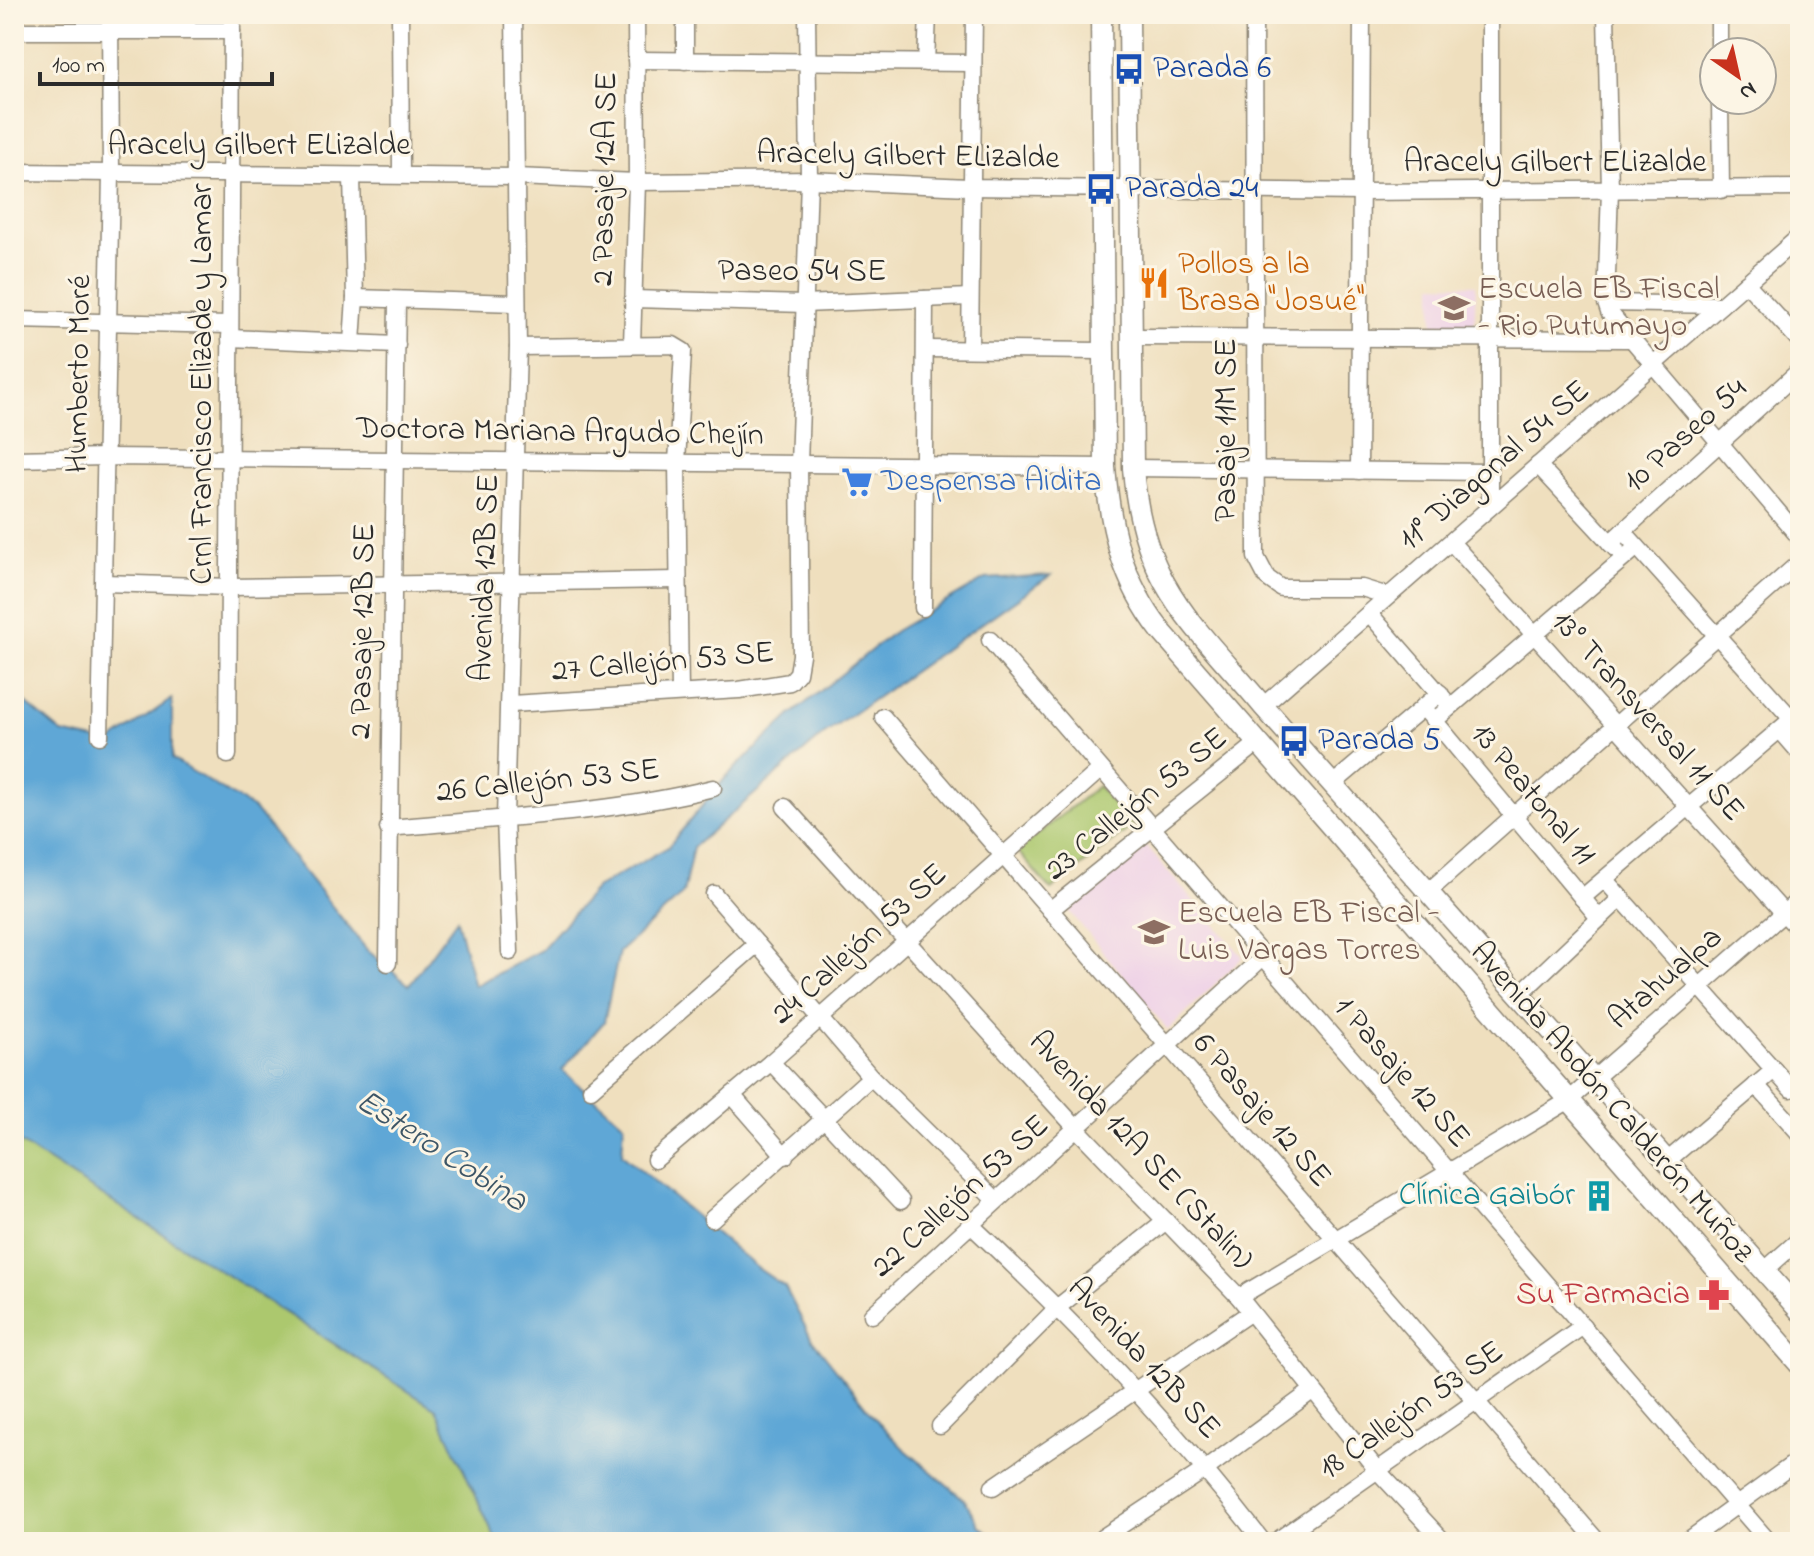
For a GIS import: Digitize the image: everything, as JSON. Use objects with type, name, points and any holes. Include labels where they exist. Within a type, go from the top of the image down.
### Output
[{"type":"main road","name":"Avenida Abdón Calderón Muñoz","points":[[1101,14],[1101,351],[1105,467],[1114,539],[1138,597],[1161,631],[1800,1365]]},
{"type":"main road","name":"Avenida Abdón Calderón Muñoz","points":[[1129,14],[1133,468],[1141,532],[1156,572],[1189,619],[1263,706],[1800,1311]]},
{"type":"street","points":[[400,14],[401,175]]},
{"type":"street","name":"Avenida 12B SE","points":[[510,952],[505,818],[517,461],[514,14]]},
{"type":"street","name":"2 Pasaje 12A SE","points":[[632,345],[637,182],[636,14]]},
{"type":"street","points":[[685,14],[685,61]]},
{"type":"street","points":[[799,464],[809,180],[807,14]]},
{"type":"street","points":[[926,63],[928,14]]},
{"type":"street","points":[[970,349],[969,187],[974,14]]},
{"type":"street","name":"Pasaje 11M SE","points":[[1254,14],[1256,557],[1267,578],[1281,588],[1362,588],[1388,596]]},
{"type":"street","points":[[1359,471],[1362,14]]},
{"type":"street","points":[[1490,14],[1490,507]]},
{"type":"street","points":[[1606,14],[1610,190],[1606,303],[1629,339],[1800,538]]},
{"type":"street","points":[[1719,14],[1719,36]]},
{"type":"street","points":[[14,31],[110,22],[232,23]]},
{"type":"street","name":"Humberto Moré","points":[[100,736],[109,320],[110,22]]},
{"type":"street","name":"Crnl Francisco Elizade y Lamar","points":[[228,755],[230,587],[227,459],[232,23]]},
{"type":"street","points":[[636,60],[973,63]]},
{"type":"street","points":[[1720,116],[1721,190]]},
{"type":"street","name":"Aracely Gilbert ELizalde","points":[[14,172],[401,175],[637,182],[809,180],[969,187],[1361,192],[1800,188]]},
{"type":"street","points":[[352,177],[355,298],[352,342]]},
{"type":"street","name":"11° Diagonal 54 SE","points":[[1263,706],[1800,236]]},
{"type":"street","points":[[1746,283],[1800,341]]},
{"type":"street","name":"Paseo 54 SE","points":[[633,299],[804,304],[970,297]]},
{"type":"street","points":[[355,298],[516,303]]},
{"type":"street","points":[[923,608],[925,299]]},
{"type":"street","name":"2 Pasaje 12B SE","points":[[388,963],[397,301]]},
{"type":"street","points":[[1606,303],[1721,305]]},
{"type":"street","points":[[14,320],[109,320],[397,345]]},
{"type":"street","points":[[1132,337],[1489,336],[1629,339]]},
{"type":"street","points":[[518,347],[673,345],[683,351],[677,463],[680,693]]},
{"type":"street","points":[[927,349],[1101,351]]},
{"type":"street","name":"10 Paseo 54","points":[[1610,543],[1799,372]]},
{"type":"street","name":"Doctora Mariana Argudo Chejín","points":[[14,459],[106,457],[1105,467]]},
{"type":"street","name":"27 Callejón 53 SE","points":[[511,704],[790,682],[798,673],[801,655],[799,464]]},
{"type":"street","points":[[1538,465],[1624,558]]},
{"type":"street","points":[[1133,468],[1488,472]]},
{"type":"street","points":[[1623,531],[1717,636],[1790,726],[1797,744]]},
{"type":"street","name":"13° Transversal 11 SE","points":[[1451,542],[1800,931]]},
{"type":"street","name":"10 Paseo 54","points":[[1334,783],[1535,635],[1637,547]]},
{"type":"street","points":[[1429,891],[1800,562]]},
{"type":"street","points":[[104,583],[230,587],[678,580]]},
{"type":"street","points":[[1369,613],[1445,700]]},
{"type":"street","name":"1 Pasaje 12 SE","points":[[990,640],[1769,1542]]},
{"type":"street","name":"13 Peatonal 11","points":[[1428,714],[1599,918]]},
{"type":"street","name":"6 Pasaje 12 SE","points":[[883,717],[1598,1542]]},
{"type":"street","points":[[1582,898],[1790,726]]},
{"type":"street","name":"23 Callejón 53 SE","points":[[1050,910],[1258,743]]},
{"type":"street","name":"24 Callejón 53 SE","points":[[655,1160],[771,1062],[910,940],[1001,854],[1101,769]]},
{"type":"street","name":"26 Callejón 53 SE","points":[[388,828],[505,818],[683,795],[713,788]]},
{"type":"street","name":"Avenida 12A SE (Stalin)","points":[[785,807],[910,940],[1077,1129],[1239,1297],[1248,1314],[1377,1470],[1442,1541]]},
{"type":"street","name":"13 Peatonal 11","points":[[1605,880],[1774,1070],[1795,1085]]},
{"type":"street","points":[[714,894],[871,1077],[996,1200]]},
{"type":"street","points":[[1520,994],[1621,898]]},
{"type":"street","name":"Atahualpa","points":[[1239,1297],[1451,1174],[1568,1101],[1800,899]]},
{"type":"street","points":[[591,1089],[757,944]]},
{"type":"street","name":"22 Callejón 53 SE","points":[[872,1315],[1263,957]]},
{"type":"street","points":[[771,1062],[901,1201]]},
{"type":"street","points":[[1667,1161],[1774,1070]]},
{"type":"street","points":[[712,1219],[871,1077]]},
{"type":"street","points":[[1756,1085],[1800,1134]]},
{"type":"street","points":[[1773,1104],[1795,1085]]},
{"type":"street","points":[[732,1095],[785,1156]]},
{"type":"street","points":[[940,1426],[1058,1307],[1166,1221]]},
{"type":"street","name":"Avenida 12B SE","points":[[971,1225],[1058,1307],[1136,1388],[1206,1469],[1263,1542]]},
{"type":"street","points":[[1764,1271],[1800,1239]]},
{"type":"street","points":[[993,1487],[1248,1314]]},
{"type":"street","name":"18 Callejón 53 SE","points":[[1275,1542],[1583,1326]]},
{"type":"street","points":[[1102,1538],[1206,1469],[1312,1391]]},
{"type":"street","points":[[1686,1542],[1800,1459]]},
{"type":"shaded area","name":"Escuela EB Fiscal - Rio Putumayo","points":[[1433,284],[1476,285],[1474,331],[1433,333]]},
{"type":"shaded area","name":"Escuela EB Fiscal - Luis Vargas Torres","points":[[1145,845],[1243,957],[1168,1030],[1066,907]]},
{"type":"green space","points":[[1098,786],[1132,826],[1051,890],[1017,851]]},
{"type":"green space","points":[[14,1139],[436,1409],[497,1542],[14,1542]]},
{"type":"water","name":"Estero Cobina","points":[[1051,575],[823,735],[693,847],[683,894],[619,952],[604,1022],[562,1070],[624,1124],[622,1154],[756,1267],[785,1287],[811,1338],[872,1415],[902,1447],[965,1500],[979,1525],[1000,1542],[497,1542],[436,1409],[14,1139],[14,693],[62,733],[109,743],[172,699],[172,759],[254,809],[367,950],[409,985],[457,919],[474,986],[541,950],[596,888],[668,847],[727,776],[792,714],[895,631],[985,579]]},
{"type":"place","name":"Parada 6","points":[[1129,69]]},
{"type":"place","name":"Parada 24","points":[[1101,189]]},
{"type":"place","name":"Pollos a la Brasa \"Josué\"","points":[[1154,283]]},
{"type":"place","name":"Escuela EB Fiscal - Rio Putumayo","points":[[1454,308]]},
{"type":"place","name":"Despensa Aidita","points":[[857,482]]},
{"type":"place","name":"Parada 5","points":[[1294,741]]},
{"type":"place","name":"Escuela EB Fiscal - Luis Vargas Torres","points":[[1154,932]]},
{"type":"place","name":"Clínica Gaibór","points":[[1599,1196]]},
{"type":"place","name":"Su Farmacia","points":[[1714,1295]]}]
